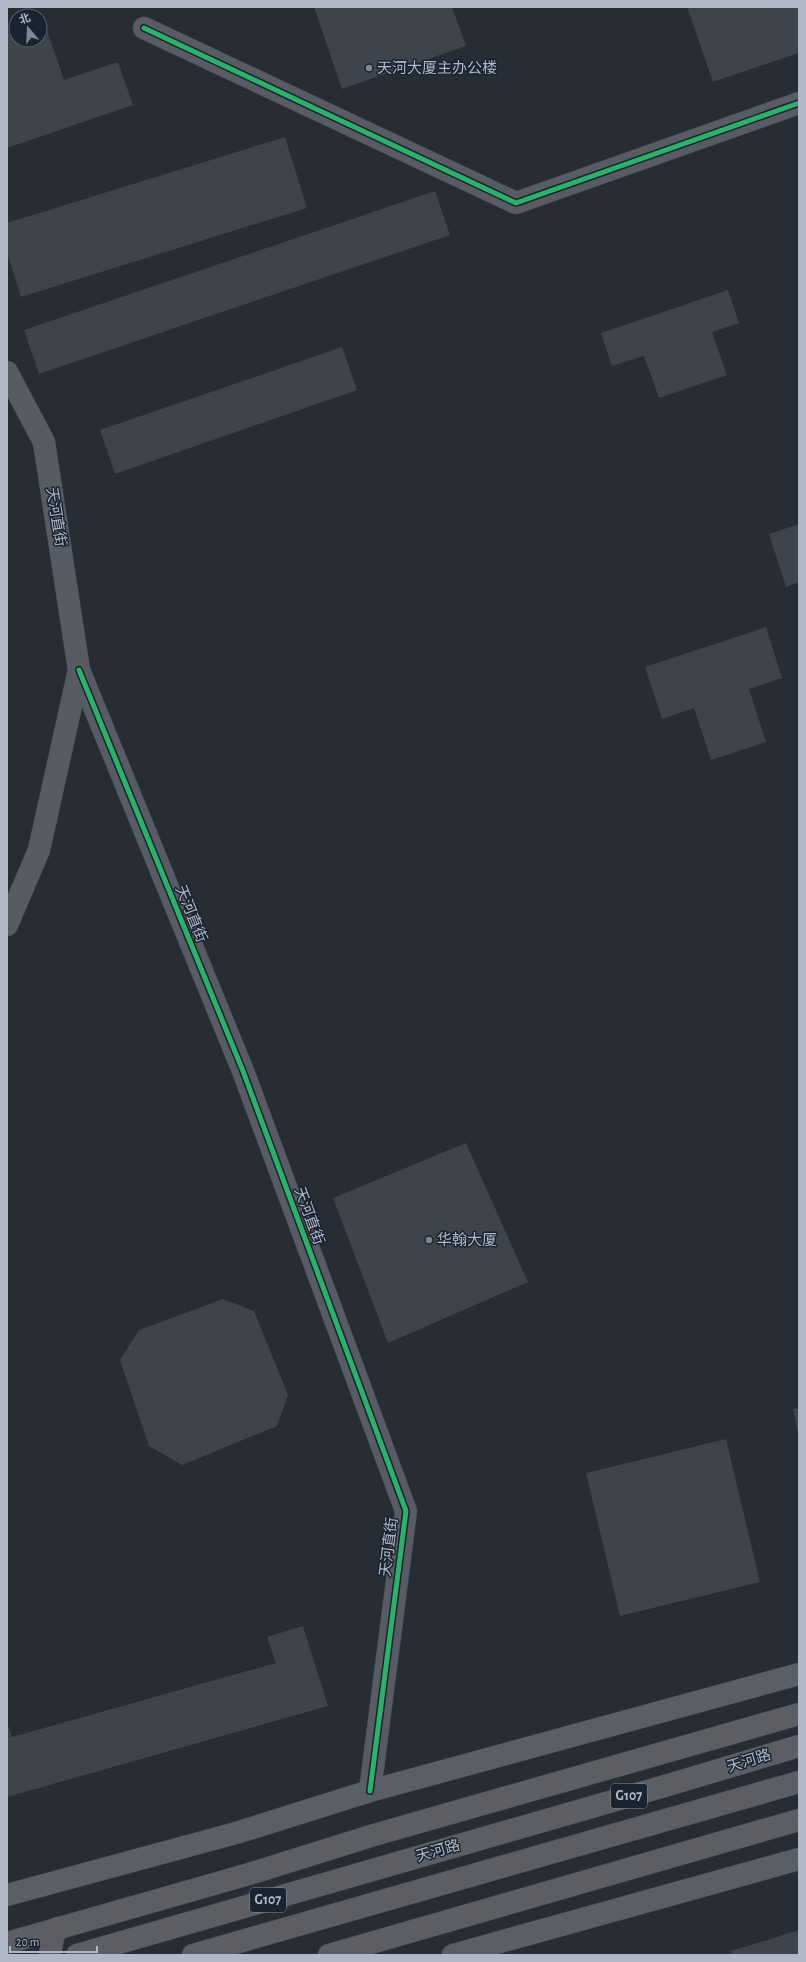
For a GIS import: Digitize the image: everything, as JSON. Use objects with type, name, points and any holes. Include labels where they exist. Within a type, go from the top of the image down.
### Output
[{"type":"highway","points":[[7,1943],[249,1874],[374,1835],[799,1714]]},
{"type":"highway","name":"天河路","points":[[77,1955],[799,1746]]},
{"type":"highway","name":"G107","points":[[193,1955],[799,1782]]},
{"type":"highway","points":[[328,1955],[799,1820]]},
{"type":"highway","points":[[50,1955],[52,1937],[58,1928]]},
{"type":"main road","points":[[7,1895],[236,1833],[370,1791],[799,1674]]},
{"type":"main road","points":[[453,1955],[799,1859]]},
{"type":"street","points":[[144,28],[516,204],[799,103]]},
{"type":"street","name":"天河直街","points":[[7,372],[44,442],[79,670],[243,1071],[406,1511],[370,1791]]},
{"type":"street","name":"天河直街","points":[[7,925],[39,850],[79,670]]},
{"type":"building","name":"天河大厦主办公楼","points":[[314,7],[452,7],[466,46],[342,89]]},
{"type":"building","points":[[687,7],[799,7],[799,53],[713,82]]},
{"type":"building","points":[[7,34],[8,48],[48,48],[48,34],[64,80],[118,62],[133,105],[7,148]]},
{"type":"building","points":[[285,137],[307,208],[21,297],[7,253],[7,223]]},
{"type":"building","points":[[435,191],[450,235],[39,374],[24,330]]},
{"type":"building","points":[[728,290],[739,323],[712,332],[727,375],[659,398],[644,356],[612,366],[601,333]]},
{"type":"building","points":[[342,347],[357,390],[115,474],[100,430]]},
{"type":"building","points":[[799,524],[799,582],[786,587],[769,534]]},
{"type":"building","points":[[766,627],[782,678],[749,689],[766,742],[711,760],[694,708],[662,719],[645,667]]},
{"type":"building","name":"华翰大厦","points":[[466,1143],[528,1282],[388,1343],[333,1198]]},
{"type":"building","points":[[223,1299],[254,1311],[288,1395],[277,1426],[182,1465],[149,1446],[120,1360],[139,1330]]},
{"type":"building","points":[[799,1408],[799,1432],[798,1432],[793,1409]]},
{"type":"building","points":[[726,1439],[760,1582],[620,1616],[586,1473]]},
{"type":"building","points":[[303,1626],[328,1706],[7,1797],[7,1722],[12,1737],[276,1663],[267,1637]]},
{"type":"building","points":[[799,1930],[799,1955],[732,1955],[731,1951]]},
{"type":"cycle path","points":[[144,28],[516,203],[799,103]]},
{"type":"cycle path","points":[[79,670],[243,1071],[406,1511],[370,1791]]},
{"type":"place","name":"天河大厦主办公楼","points":[[369,68]]},
{"type":"place","name":"华翰大厦","points":[[429,1240]]}]
